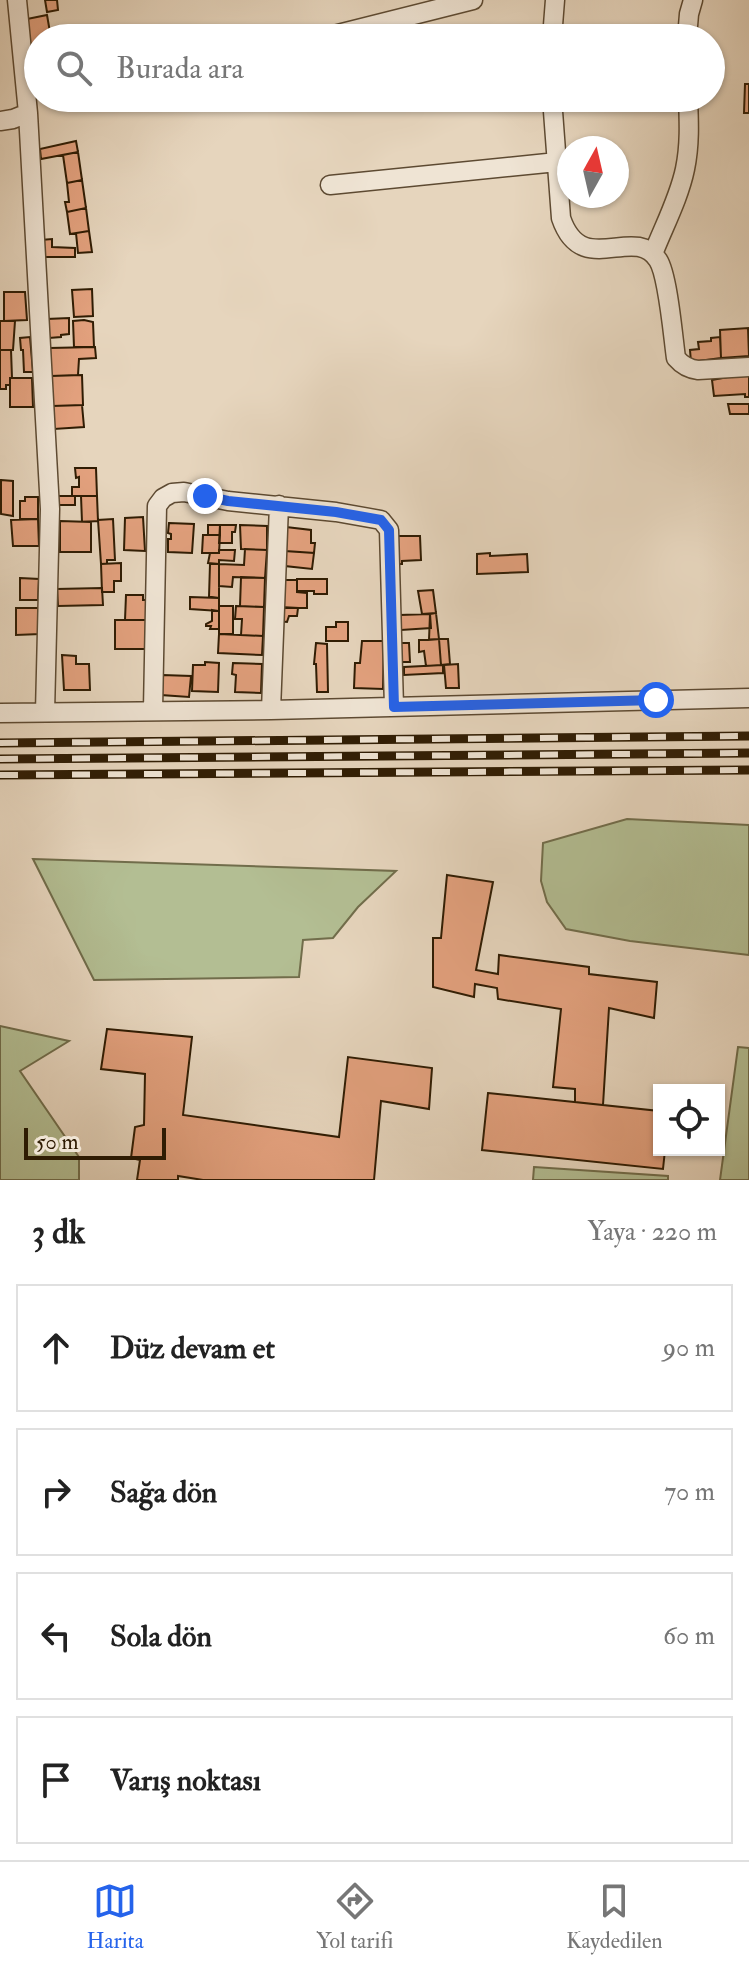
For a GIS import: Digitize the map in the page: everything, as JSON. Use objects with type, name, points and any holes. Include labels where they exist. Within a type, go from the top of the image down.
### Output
[{"type":"street","points":[[17,0],[24,72]]},
{"type":"street","points":[[378,24],[473,0]]},
{"type":"street","points":[[553,24],[555,0]]},
{"type":"street","points":[[689,24],[693,0]]},
{"type":"street","points":[[330,185],[557,162],[553,112]]},
{"type":"street","points":[[653,254],[685,170],[688,112]]},
{"type":"street","points":[[0,121],[28,113],[50,509],[45,712]]},
{"type":"street","points":[[560,208],[569,235],[589,248],[633,246],[653,254],[661,267],[676,358],[681,363],[698,370],[749,367]]},
{"type":"street","points":[[153,710],[157,506],[172,493],[184,492],[236,502],[381,520],[389,530],[394,707]]},
{"type":"street","points":[[271,710],[279,505]]},
{"type":"street","points":[[0,713],[271,710],[749,698]]},
{"type":"green space","points":[[627,819],[749,825],[749,955],[630,941],[566,929],[547,902],[541,881],[543,843]]},
{"type":"green space","points":[[33,859],[396,871],[358,907],[333,938],[303,940],[299,977],[94,980]]},
{"type":"green space","points":[[0,1026],[69,1041],[20,1071],[79,1157],[79,1180],[0,1180]]},
{"type":"green space","points":[[738,1047],[749,1048],[749,1180],[720,1180]]},
{"type":"green space","points":[[534,1167],[668,1176],[668,1180],[533,1180]]},
{"type":"building","points":[[45,0],[57,0],[58,10],[47,12]]},
{"type":"building","points":[[47,15],[49,24],[24,24],[24,37],[22,20]]},
{"type":"building","points":[[745,84],[749,84],[749,113],[744,113]]},
{"type":"building","points":[[76,141],[78,152],[41,159],[40,149]]},
{"type":"building","points":[[78,152],[82,180],[67,183],[63,155]]},
{"type":"building","points":[[82,180],[86,208],[67,212],[67,183]]},
{"type":"building","points":[[86,208],[89,231],[70,234],[67,212]]},
{"type":"building","points":[[89,231],[92,252],[78,253],[76,233]]},
{"type":"building","points":[[52,239],[52,247],[75,248],[75,257],[42,257],[41,240]]},
{"type":"building","points":[[92,289],[93,316],[74,317],[72,290]]},
{"type":"building","points":[[4,292],[25,292],[27,320],[4,321]]},
{"type":"building","points":[[69,318],[69,334],[49,338],[47,319]]},
{"type":"building","points":[[0,321],[15,321],[13,350],[0,350]]},
{"type":"building","points":[[73,321],[93,322],[94,347],[74,347]]},
{"type":"building","points":[[748,328],[749,356],[721,358],[720,330]]},
{"type":"building","points":[[30,337],[33,372],[24,372],[20,338]]},
{"type":"building","points":[[720,337],[721,358],[691,362],[690,350],[699,349],[698,342]]},
{"type":"building","points":[[95,347],[96,358],[79,359],[78,375],[51,376],[50,348]]},
{"type":"building","points":[[0,350],[11,350],[12,378],[6,389],[0,389]]},
{"type":"building","points":[[749,373],[749,397],[745,394],[714,396],[712,380]]},
{"type":"building","points":[[82,375],[83,405],[53,406],[51,376]]},
{"type":"building","points":[[10,378],[32,378],[33,407],[10,407]]},
{"type":"building","points":[[728,404],[749,404],[749,414],[730,414]]},
{"type":"building","points":[[82,405],[84,427],[54,429],[53,406]]},
{"type":"building","points":[[75,468],[96,468],[97,496],[72,496],[72,487],[79,487]]},
{"type":"building","points":[[1,480],[13,481],[13,516],[1,514]]},
{"type":"building","points":[[58,496],[75,496],[75,505],[58,505]]},
{"type":"building","points":[[81,496],[97,496],[98,521],[82,522]]},
{"type":"building","points":[[25,497],[38,497],[38,519],[20,519],[20,501],[25,501]]},
{"type":"building","points":[[143,517],[145,551],[124,550],[125,518]]},
{"type":"building","points":[[38,519],[39,546],[13,546],[11,520]]},
{"type":"building","points":[[113,519],[115,560],[101,564],[98,520]]},
{"type":"building","points":[[60,521],[91,522],[91,552],[60,552]]},
{"type":"building","points":[[169,523],[194,524],[192,553],[168,552],[168,539],[171,539]]},
{"type":"building","points":[[208,525],[220,525],[220,535],[208,535]]},
{"type":"building","points":[[220,525],[236,525],[232,543],[219,543]]},
{"type":"building","points":[[240,525],[267,526],[267,550],[241,549]]},
{"type":"building","points":[[286,527],[311,530],[314,553],[285,551]]},
{"type":"building","points":[[203,535],[220,535],[219,553],[202,553]]},
{"type":"building","points":[[394,536],[420,536],[421,560],[396,564]]},
{"type":"building","points":[[245,549],[267,550],[265,578],[233,577],[232,587],[219,586],[219,564],[244,565]]},
{"type":"building","points":[[219,550],[235,550],[234,561],[208,563],[210,553],[219,553]]},
{"type":"building","points":[[285,551],[314,553],[312,569],[285,566]]},
{"type":"building","points":[[490,553],[490,556],[527,554],[528,572],[477,574],[477,554]]},
{"type":"building","points":[[121,563],[121,581],[114,581],[114,592],[102,592],[101,564]]},
{"type":"building","points":[[210,564],[219,564],[219,598],[209,597]]},
{"type":"building","points":[[241,577],[265,578],[264,607],[240,606]]},
{"type":"building","points":[[20,578],[39,579],[38,600],[20,600]]},
{"type":"building","points":[[297,579],[327,579],[327,594],[297,591]]},
{"type":"building","points":[[282,580],[297,580],[297,592],[307,593],[307,608],[282,608]]},
{"type":"building","points":[[102,588],[103,605],[58,606],[57,589]]},
{"type":"building","points":[[433,590],[436,613],[422,614],[418,591]]},
{"type":"building","points":[[126,595],[143,595],[146,620],[125,620]]},
{"type":"building","points":[[190,597],[219,598],[219,611],[190,609]]},
{"type":"building","points":[[219,606],[233,606],[233,634],[219,634]]},
{"type":"building","points":[[236,606],[264,607],[263,636],[241,635],[242,619],[235,619]]},
{"type":"building","points":[[280,607],[298,608],[297,616],[289,616],[287,622],[278,621]]},
{"type":"building","points":[[16,608],[40,608],[40,634],[16,635]]},
{"type":"building","points":[[212,610],[219,611],[219,629],[206,626],[212,621]]},
{"type":"building","points":[[436,613],[439,639],[429,640],[430,614]]},
{"type":"building","points":[[430,614],[431,628],[401,630],[400,615]]},
{"type":"building","points":[[115,620],[147,620],[146,649],[115,649]]},
{"type":"building","points":[[336,622],[348,622],[348,641],[326,641],[326,627],[336,627]]},
{"type":"building","points":[[219,634],[263,636],[262,655],[218,653]]},
{"type":"building","points":[[439,639],[441,665],[426,666],[424,651],[419,652],[419,640]]},
{"type":"building","points":[[439,639],[448,639],[450,664],[441,665]]},
{"type":"building","points":[[362,641],[384,641],[383,689],[354,688],[355,663],[360,663]]},
{"type":"building","points":[[316,643],[327,644],[328,692],[317,692],[314,664]]},
{"type":"building","points":[[400,643],[409,643],[410,662],[401,662]]},
{"type":"building","points":[[62,655],[76,656],[76,664],[89,664],[90,690],[64,690]]},
{"type":"building","points":[[205,662],[219,663],[218,692],[192,691],[193,665],[205,665]]},
{"type":"building","points":[[233,663],[262,664],[261,693],[235,692]]},
{"type":"building","points":[[458,664],[459,688],[446,688],[444,665]]},
{"type":"building","points":[[443,665],[443,673],[404,675],[404,667]]},
{"type":"building","points":[[162,675],[191,676],[189,697],[161,695]]},
{"type":"building","points":[[447,875],[493,882],[476,970],[498,974],[499,955],[589,967],[589,974],[657,982],[654,1018],[609,1008],[603,1105],[575,1102],[575,1089],[553,1087],[561,1009],[498,999],[497,988],[475,984],[474,997],[433,987],[433,938],[441,938]]},
{"type":"building","points":[[107,1029],[192,1037],[183,1115],[339,1137],[348,1057],[432,1068],[429,1109],[381,1101],[374,1180],[203,1180],[178,1176],[178,1180],[137,1180],[140,1160],[131,1158],[135,1127],[144,1125],[145,1074],[101,1069]]},
{"type":"building","points":[[488,1093],[653,1110],[653,1156],[664,1156],[663,1169],[482,1150]]},
{"type":"railway","points":[[0,743],[749,736]]},
{"type":"railway","points":[[0,759],[749,753]]},
{"type":"railway","points":[[0,775],[749,770]]},
{"type":"route","points":[[205,496],[381,520],[389,530],[394,707],[656,700]]}]
